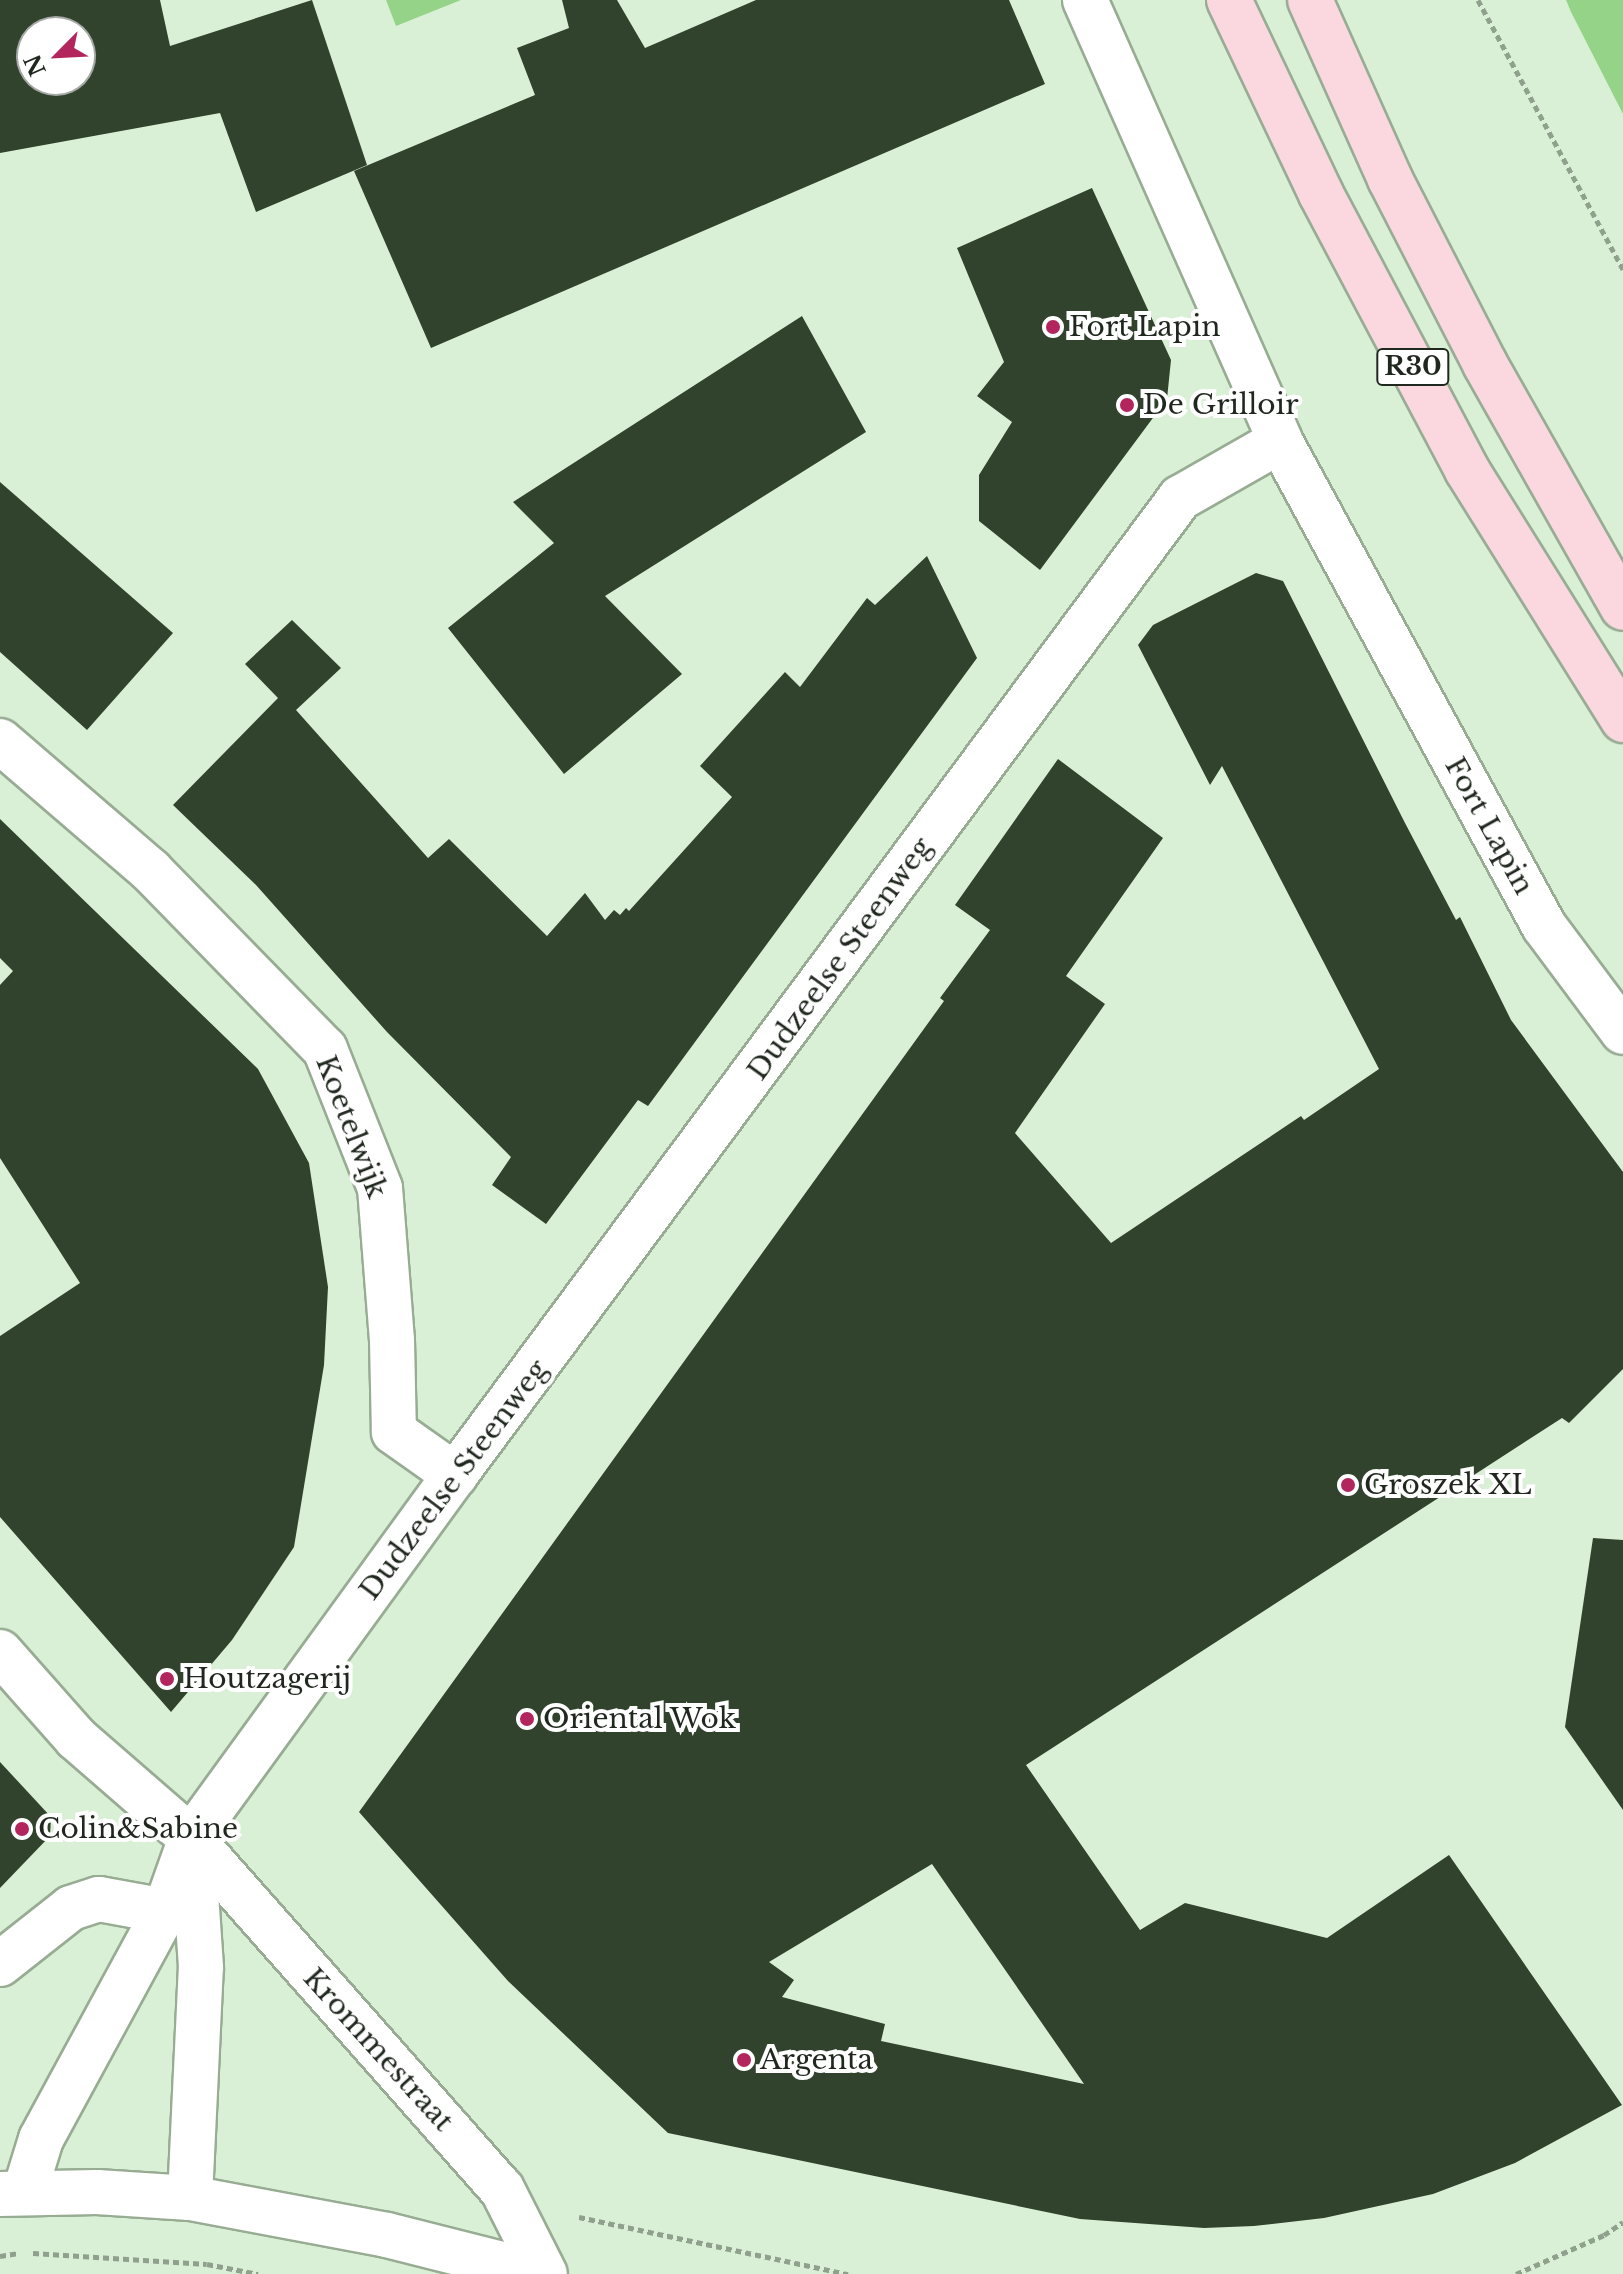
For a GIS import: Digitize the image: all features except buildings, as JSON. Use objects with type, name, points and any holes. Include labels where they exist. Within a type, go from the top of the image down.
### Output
[{"type":"main road","name":"R30","points":[[1229,0],[1321,194],[1467,470],[1623,720]]},
{"type":"main road","name":"R30","points":[[1310,0],[1390,179],[1478,351],[1623,608]]},
{"type":"street","points":[[1085,0],[1280,441]]},
{"type":"street","name":"Fort Lapin","points":[[1280,441],[1544,926],[1623,1032]]},
{"type":"street","name":"Dudzeelse Steenweg","points":[[543,2274],[387,2235],[190,2198],[12,2192],[165,1911],[191,1838],[455,1475],[1180,498],[1280,441]]},
{"type":"street","name":"Koetelwijk","points":[[0,741],[151,871],[325,1049],[380,1188],[392,1340],[394,1432],[455,1475]]},
{"type":"street","name":"Krommestraat","points":[[0,1652],[76,1738],[191,1838],[502,2189],[543,2274]]},
{"type":"street","points":[[190,2198],[201,1967],[191,1838]]},
{"type":"street","points":[[0,1964],[71,1908],[99,1899],[165,1911]]},
{"type":"path","points":[[1478,0],[1623,269]]},
{"type":"path","points":[[603,2222],[848,2274]]},
{"type":"path","points":[[1516,2274],[1604,2235],[1623,2222]]},
{"type":"path","points":[[0,2256],[22,2253],[106,2256],[207,2264],[258,2274]]},
{"type":"shaded area","points":[[386,0],[461,0],[396,26]]},
{"type":"shaded area","points":[[1566,0],[1623,0],[1623,114],[1571,12]]},
{"type":"place","name":"Fort Lapin","points":[[1053,327]]},
{"type":"place","name":"De Grilloir","points":[[1127,405]]},
{"type":"place","name":"Groszek XL","points":[[1348,1485]]},
{"type":"place","name":"Houtzagerij","points":[[167,1679]]},
{"type":"place","name":"Oriental Wok","points":[[527,1719]]},
{"type":"place","name":"Colin&Sabine","points":[[22,1829]]},
{"type":"place","name":"Argenta","points":[[744,2060]]}]
